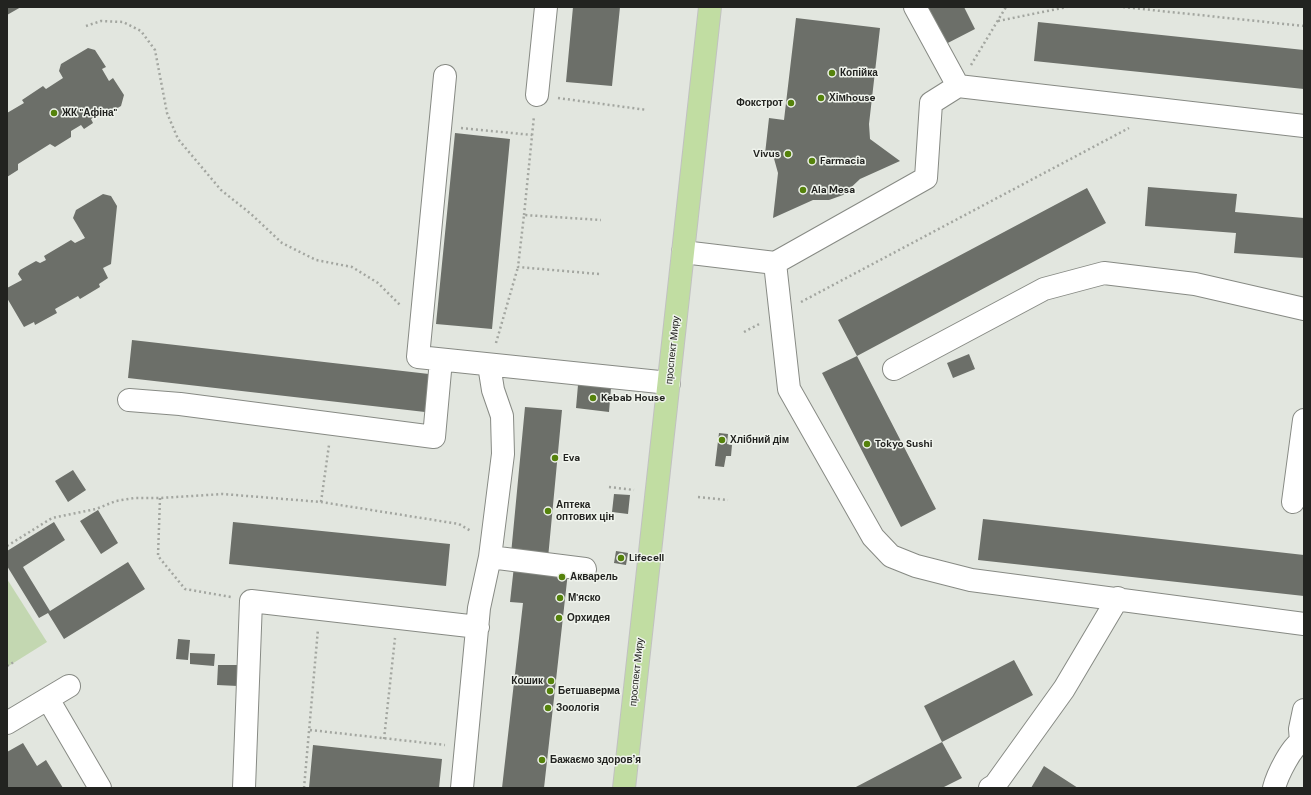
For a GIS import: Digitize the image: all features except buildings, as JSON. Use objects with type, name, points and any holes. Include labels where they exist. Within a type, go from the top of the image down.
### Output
[{"type":"main road","name":"проспект Миру","points":[[624,788],[710,7]]},
{"type":"street","points":[[536,95],[546,7]]},
{"type":"street","points":[[915,7],[958,86]]},
{"type":"street","points":[[445,76],[418,357],[669,383]]},
{"type":"street","points":[[683,252],[775,263],[926,178],[931,103],[958,86],[1304,126]]},
{"type":"street","points":[[775,263],[789,389],[873,537],[891,556],[916,566],[972,580],[1118,598],[1304,624]]},
{"type":"street","points":[[894,370],[1044,289],[1104,273],[1195,284],[1304,309]]},
{"type":"street","points":[[129,400],[180,404],[434,437],[441,360]]},
{"type":"street","points":[[462,788],[479,608],[490,557],[503,454],[502,416],[493,390],[489,365]]},
{"type":"street","points":[[1293,502],[1304,420]]},
{"type":"street","points":[[490,557],[585,569]]},
{"type":"street","points":[[990,788],[995,785],[1064,689],[1118,598]]},
{"type":"street","points":[[244,788],[251,601],[478,627]]},
{"type":"street","points":[[7,723],[69,686]]},
{"type":"street","points":[[48,699],[100,788]]},
{"type":"street","points":[[1274,788],[1277,778],[1288,757],[1302,741],[1300,729],[1304,710]]},
{"type":"path","points":[[958,86],[1006,7]]},
{"type":"path","points":[[997,22],[1067,7]]},
{"type":"path","points":[[1123,7],[1304,26]]},
{"type":"path","points":[[86,26],[101,21],[123,22],[141,30],[155,50],[167,113],[178,139],[221,190],[251,214],[282,243],[316,260],[352,268],[378,283],[404,309],[420,331]]},
{"type":"path","points":[[489,365],[518,267],[536,95],[646,110]]},
{"type":"path","points":[[800,302],[1163,110]]},
{"type":"path","points":[[440,126],[532,135]]},
{"type":"path","points":[[524,215],[601,220]]},
{"type":"path","points":[[518,267],[599,274]]},
{"type":"path","points":[[744,332],[765,321]]},
{"type":"path","points":[[322,502],[331,424]]},
{"type":"path","points":[[609,487],[634,490]]},
{"type":"path","points":[[7,546],[52,518],[96,509],[116,501],[134,498],[223,494],[322,502],[459,524],[484,539],[490,557]]},
{"type":"path","points":[[160,498],[158,556],[185,589],[251,601]]},
{"type":"path","points":[[698,498],[728,500]]},
{"type":"path","points":[[304,788],[320,608]]},
{"type":"path","points":[[384,739],[398,618]]},
{"type":"path","points":[[7,666],[14,662]]},
{"type":"path","points":[[310,730],[466,748]]},
{"type":"green space","points":[[7,579],[47,642],[7,667]]},
{"type":"place","name":"Копійка","points":[[832,73]]},
{"type":"place","name":"Хімhouse","points":[[821,98]]},
{"type":"place","name":"Фокстрот","points":[[791,103]]},
{"type":"place","name":"ЖК \"Афіна\"","points":[[54,113]]},
{"type":"place","name":"Vivus","points":[[788,154]]},
{"type":"place","name":"Farmacia","points":[[812,161]]},
{"type":"place","name":"Ala Mesa","points":[[803,190]]},
{"type":"place","name":"Kebab House","points":[[593,398]]},
{"type":"place","name":"Хлібний дім","points":[[722,440]]},
{"type":"place","name":"Tokyo Sushi","points":[[867,444]]},
{"type":"place","name":"Eva","points":[[555,458]]},
{"type":"place","name":"Аптека оптових цін","points":[[548,511]]},
{"type":"place","name":"Lifecell","points":[[621,558]]},
{"type":"place","name":"Акварель","points":[[562,577]]},
{"type":"place","name":"М'яско","points":[[560,598]]},
{"type":"place","name":"Орхидея","points":[[559,618]]},
{"type":"place","name":"Кошик","points":[[551,681]]},
{"type":"place","name":"Бетшаверма","points":[[550,691]]},
{"type":"place","name":"Зоологія","points":[[548,708]]},
{"type":"place","name":"Бажаємо здоровʼя","points":[[542,760]]}]
